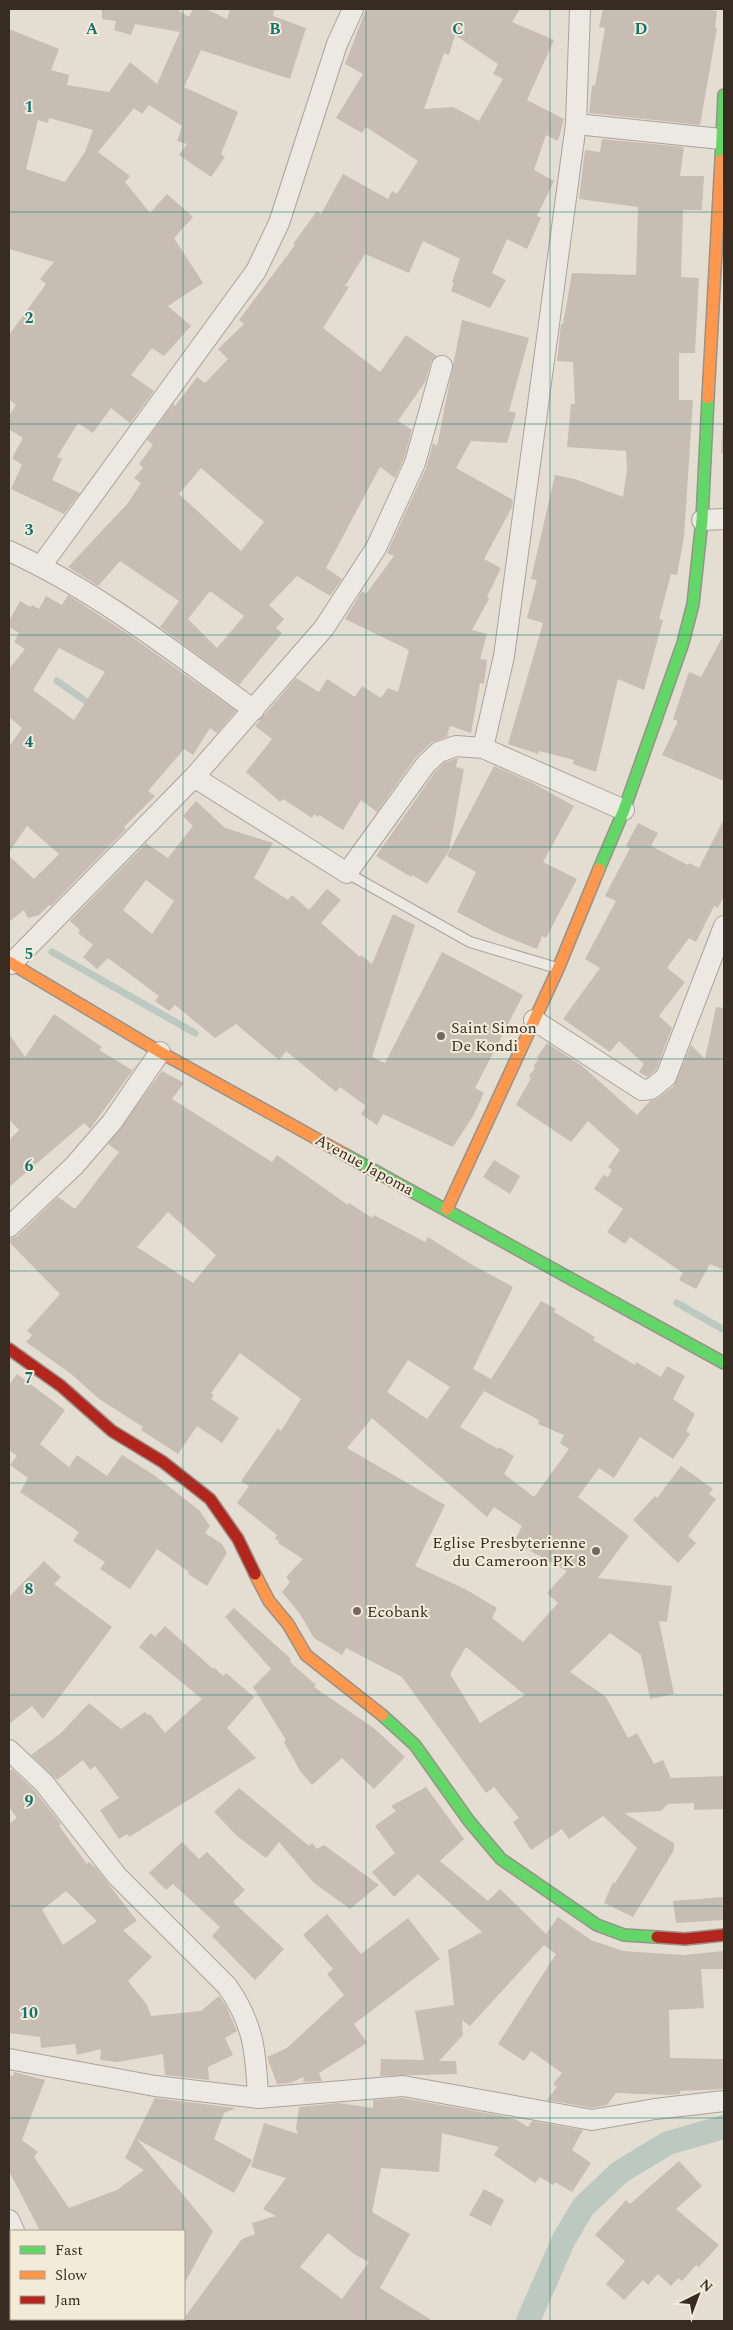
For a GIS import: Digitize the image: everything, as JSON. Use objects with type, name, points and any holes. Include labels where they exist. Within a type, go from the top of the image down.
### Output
[{"type":"street","points":[[41,566],[256,271],[280,223],[337,44],[353,9]]},
{"type":"street","points":[[483,748],[504,656],[576,124],[580,9]]},
{"type":"street","points":[[447,1209],[558,969],[624,810],[683,643],[693,604],[702,520],[724,95]]},
{"type":"street","points":[[576,124],[722,130]]},
{"type":"street","points":[[10,963],[194,777],[324,628],[376,548],[415,463],[442,366]]},
{"type":"street","points":[[702,520],[724,519]]},
{"type":"street","points":[[9,551],[41,566],[134,623],[254,710]]},
{"type":"street","points":[[194,777],[346,873],[426,764],[439,752],[456,746],[483,748],[624,810]]},
{"type":"street","points":[[534,1020],[642,1090],[651,1089],[666,1077],[724,926]]},
{"type":"street","name":"Avenue Japoma","points":[[10,963],[160,1052],[724,1363]]},
{"type":"street","points":[[9,1227],[74,1166],[112,1122],[160,1052]]},
{"type":"street","points":[[9,1349],[61,1386],[112,1431],[164,1462],[210,1499],[238,1540],[269,1601],[288,1624],[306,1655],[320,1668],[385,1717],[414,1745],[469,1821],[501,1859],[597,1924],[624,1935],[685,1939],[724,1935]]},
{"type":"street","points":[[9,1750],[44,1783],[117,1876],[232,1993],[249,2024],[256,2052],[258,2098]]},
{"type":"street","points":[[9,2060],[155,2086],[258,2098],[402,2086],[592,2120],[655,2109],[724,2101]]},
{"type":"lane","points":[[346,873],[470,942],[558,969]]},
{"type":"building","points":[[102,9],[176,9],[189,17],[193,9],[206,9],[227,19],[230,9],[274,9],[273,16],[306,28],[290,79],[201,50],[184,87],[238,112],[221,154],[225,157],[211,177],[179,155],[187,144],[177,141],[182,126],[149,105],[142,114],[134,108],[98,152],[130,176],[125,182],[150,213],[167,194],[193,217],[174,238],[203,283],[168,306],[191,326],[164,356],[152,348],[131,375],[154,391],[130,423],[111,408],[93,433],[78,423],[57,457],[62,459],[52,480],[80,493],[64,514],[11,489],[22,465],[12,458],[23,438],[9,429],[9,416],[16,405],[9,399],[9,335],[46,284],[40,279],[54,262],[9,249],[9,29],[59,49],[51,70],[69,75],[67,85],[109,92],[130,62],[157,84],[180,32],[135,24],[131,35],[114,30],[116,21],[102,19]],"holes":[[[49,118],[93,130],[85,152],[65,182],[26,169],[38,120],[48,123]]]},
{"type":"building","points":[[366,9],[520,9],[512,22],[554,40],[527,100],[564,119],[558,141],[546,135],[534,170],[554,181],[537,216],[541,218],[527,249],[507,239],[492,273],[506,280],[490,308],[451,291],[460,259],[423,241],[409,273],[365,254],[345,286],[349,287],[323,328],[380,372],[406,335],[437,356],[431,362],[425,382],[398,421],[412,430],[404,459],[395,478],[380,467],[326,568],[342,579],[330,596],[297,576],[269,605],[284,619],[276,628],[282,633],[239,685],[160,627],[179,601],[120,561],[98,586],[68,567],[128,503],[141,483],[134,478],[143,468],[139,464],[153,445],[147,440],[173,404],[175,406],[197,377],[205,383],[228,359],[218,349],[244,324],[239,320],[295,245],[293,244],[317,211],[321,214],[343,174],[388,199],[392,191],[397,194],[418,161],[366,127],[362,133],[336,118],[363,74],[345,64]],"holes":[[[455,35],[498,64],[493,74],[503,79],[479,121],[453,107],[424,109],[444,53],[449,55]],[[201,468],[264,522],[241,551],[179,494]],[[210,591],[244,616],[217,648],[188,619]]]},
{"type":"building","points":[[603,9],[702,9],[717,11],[715,27],[717,28],[700,125],[589,113],[592,85],[595,86],[605,28],[599,27]]},
{"type":"building","points":[[602,139],[684,147],[680,176],[704,176],[702,210],[683,210],[681,277],[699,278],[695,353],[679,353],[679,400],[693,400],[684,537],[677,575],[671,574],[659,619],[663,620],[644,690],[618,679],[596,772],[573,764],[574,760],[539,751],[538,754],[508,744],[543,623],[527,618],[537,580],[531,579],[555,475],[575,479],[623,497],[627,471],[626,451],[567,447],[571,404],[575,404],[573,362],[557,361],[561,324],[563,324],[572,273],[636,275],[638,207],[579,199],[585,150],[600,152]]},
{"type":"building","points":[[462,320],[529,338],[509,411],[516,413],[507,443],[471,441],[456,468],[513,500],[512,507],[484,559],[501,568],[487,597],[489,599],[472,630],[487,634],[480,659],[487,660],[484,684],[480,683],[471,733],[450,726],[447,735],[449,736],[431,743],[416,757],[377,812],[361,800],[343,830],[319,815],[318,817],[314,814],[312,818],[283,799],[280,802],[246,772],[272,739],[255,726],[296,678],[319,692],[327,679],[355,697],[362,686],[381,698],[388,688],[398,692],[409,650],[345,619],[362,591],[366,594],[394,556],[387,553],[426,468],[433,443],[437,446]]},
{"type":"building","points":[[724,403],[724,453],[721,453]]},
{"type":"building","points":[[68,595],[128,634],[236,711],[217,733],[210,728],[193,755],[184,749],[148,791],[155,796],[124,827],[126,829],[51,906],[49,905],[39,915],[28,918],[24,910],[9,922],[9,856],[34,879],[59,854],[27,826],[9,852],[9,747],[22,728],[9,717],[9,669],[25,649],[14,642],[19,633],[9,627],[9,621],[20,601],[30,607],[32,605],[39,609],[46,596],[62,605]],"holes":[[[59,648],[105,672],[74,720],[33,690]]]},
{"type":"building","points":[[724,634],[724,781],[662,755],[678,721],[673,719],[689,672],[701,677]]},
{"type":"building","points":[[458,758],[456,767],[464,769],[449,851],[427,884],[412,875],[411,877],[376,856],[435,772],[445,762]]},
{"type":"building","points":[[494,766],[533,783],[574,806],[543,862],[577,879],[546,938],[542,936],[537,949],[497,933],[457,912],[476,872],[447,856]]},
{"type":"building","points":[[196,801],[225,828],[273,843],[254,878],[288,900],[292,895],[309,910],[327,889],[341,900],[321,923],[360,957],[361,955],[372,964],[393,914],[415,925],[372,1057],[385,1063],[442,952],[523,995],[475,1088],[484,1093],[473,1116],[453,1147],[383,1114],[377,1125],[361,1114],[366,1106],[340,1087],[336,1092],[286,1051],[279,1060],[236,1024],[215,1038],[175,1005],[169,1011],[155,1001],[159,996],[108,958],[97,969],[83,957],[93,945],[78,933],[80,930],[70,921],[146,843],[168,858],[193,826],[183,816]],"holes":[[[146,880],[174,901],[152,934],[123,910]]]},
{"type":"building","points":[[724,819],[724,896],[718,908],[714,906],[696,942],[689,938],[667,968],[685,982],[659,1016],[672,1028],[656,1070],[647,1077],[639,1072],[644,1064],[619,1041],[610,1052],[563,1019],[600,968],[585,959],[616,901],[605,896],[630,848],[626,846],[638,823],[658,833],[651,846],[688,865],[689,863],[699,868]]},
{"type":"building","points":[[716,1007],[724,1008],[724,1270],[710,1264],[696,1289],[679,1280],[683,1273],[630,1237],[625,1244],[607,1232],[623,1209],[594,1189],[603,1175],[608,1177],[612,1170],[608,1167],[620,1150],[588,1121],[571,1142],[516,1105],[531,1078],[529,1076],[535,1068],[533,1066],[539,1059],[537,1057],[547,1043],[581,1065],[637,1115],[650,1101],[658,1098],[674,1086],[691,1045],[705,1059]]},
{"type":"building","points":[[54,1014],[102,1047],[99,1050],[132,1070],[139,1062],[90,1129],[84,1123],[9,1187],[9,1140],[19,1130],[9,1119],[9,1034],[25,1057]]},
{"type":"building","points":[[162,1071],[184,1083],[172,1099],[272,1162],[277,1155],[348,1205],[349,1203],[372,1218],[374,1215],[425,1242],[428,1237],[469,1263],[513,1287],[473,1369],[491,1379],[541,1301],[556,1309],[554,1312],[595,1337],[593,1340],[635,1365],[636,1362],[661,1377],[667,1366],[685,1376],[673,1399],[695,1414],[686,1431],[690,1434],[673,1459],[640,1437],[614,1478],[599,1468],[578,1497],[629,1536],[598,1578],[672,1586],[667,1622],[659,1621],[674,1694],[650,1699],[641,1655],[610,1633],[570,1672],[606,1697],[628,1738],[637,1733],[654,1764],[663,1760],[671,1778],[724,1776],[724,1809],[694,1810],[694,1803],[668,1804],[661,1811],[624,1813],[674,1843],[674,1850],[633,1917],[604,1903],[613,1882],[615,1883],[637,1848],[603,1816],[569,1839],[562,1829],[531,1850],[513,1822],[519,1818],[494,1787],[486,1793],[402,1677],[346,1648],[342,1655],[314,1638],[300,1614],[282,1592],[290,1582],[286,1577],[303,1559],[278,1543],[279,1541],[275,1539],[277,1535],[237,1503],[249,1486],[241,1481],[278,1428],[281,1431],[301,1399],[240,1353],[211,1393],[214,1395],[211,1399],[239,1418],[222,1443],[197,1426],[178,1454],[141,1430],[143,1427],[99,1399],[70,1373],[26,1342],[32,1335],[27,1331],[60,1294],[9,1242],[9,1239],[17,1236],[58,1197],[75,1209],[119,1152],[108,1144]],"holes":[[[168,1212],[216,1255],[193,1283],[137,1247]],[[408,1360],[450,1387],[427,1419],[387,1392]],[[484,1391],[539,1420],[538,1424],[564,1435],[560,1443],[569,1449],[534,1497],[504,1474],[514,1456],[460,1427]],[[372,1418],[487,1517],[494,1507],[522,1526],[514,1542],[567,1571],[547,1593],[558,1603],[523,1642],[492,1618],[497,1608],[465,1589],[415,1566],[445,1505],[347,1448]],[[466,1647],[525,1695],[480,1723],[450,1674]]]},
{"type":"building","points":[[494,1160],[520,1176],[510,1194],[483,1177]]},
{"type":"building","points":[[17,1374],[65,1410],[40,1444],[69,1467],[77,1455],[107,1476],[122,1455],[154,1475],[199,1510],[210,1526],[205,1533],[222,1544],[227,1553],[207,1586],[188,1574],[189,1572],[157,1549],[130,1589],[100,1569],[105,1562],[73,1541],[79,1532],[20,1492],[28,1478],[10,1465],[17,1456],[9,1450],[9,1385]]},
{"type":"building","points":[[681,1466],[713,1489],[709,1494],[716,1499],[688,1536],[696,1543],[678,1563],[633,1520],[655,1496],[657,1498]]},
{"type":"building","points":[[44,1561],[61,1577],[54,1584],[112,1627],[43,1719],[32,1706],[9,1724],[9,1597]]},
{"type":"building","points":[[234,1608],[290,1658],[291,1663],[316,1685],[314,1687],[375,1729],[405,1757],[374,1789],[342,1758],[312,1785],[300,1771],[284,1742],[286,1740],[253,1687],[271,1669],[225,1617]]},
{"type":"building","points":[[165,1626],[213,1669],[214,1667],[223,1676],[226,1673],[254,1697],[227,1728],[256,1758],[129,1837],[127,1834],[119,1839],[100,1810],[119,1798],[95,1766],[90,1770],[83,1760],[57,1780],[31,1755],[61,1733],[89,1703],[121,1729],[145,1712],[148,1715],[150,1714],[165,1733],[202,1699],[139,1647],[151,1633],[155,1637]]},
{"type":"building","points":[[12,1769],[35,1791],[61,1824],[59,1826],[87,1864],[89,1862],[97,1869],[137,1921],[123,1930],[152,1957],[128,1981],[147,2005],[151,2016],[201,2011],[219,1996],[226,2006],[237,2031],[225,2038],[233,2055],[208,2067],[209,2080],[165,2075],[163,2054],[118,2062],[100,2060],[101,2049],[77,2055],[75,2044],[41,2048],[40,2037],[9,2033],[9,1824],[17,1818],[9,1807],[9,1772]],"holes":[[[66,1891],[97,1921],[63,1945],[42,1910]]]},
{"type":"building","points":[[426,1787],[464,1839],[440,1861],[488,1901],[500,1889],[546,1934],[558,1917],[591,1940],[623,1951],[684,1955],[724,1951],[724,1969],[701,1969],[704,2008],[669,2010],[670,2058],[724,2059],[724,2089],[680,2091],[680,2094],[669,2095],[616,2093],[607,2105],[592,2108],[547,2100],[557,2087],[553,2084],[562,2073],[531,2051],[524,2061],[498,2044],[556,1954],[544,1945],[470,2026],[462,2020],[463,2035],[439,2061],[456,2061],[457,2074],[380,2076],[381,2059],[424,2060],[415,2011],[454,2005],[448,1950],[482,1932],[418,1874],[394,1897],[372,1872],[395,1853],[375,1826],[396,1811],[391,1806]]},
{"type":"building","points":[[239,1788],[309,1846],[312,1843],[317,1849],[324,1845],[379,1885],[350,1909],[314,1883],[279,1842],[266,1858],[237,1836],[214,1812]]},
{"type":"building","points":[[182,1842],[199,1859],[207,1852],[245,1890],[233,1902],[284,1949],[255,1980],[212,1936],[220,1927],[173,1884],[166,1890],[149,1873]]},
{"type":"building","points":[[724,1897],[724,1920],[676,1923],[673,1901]]},
{"type":"building","points":[[327,1914],[361,1954],[408,1918],[440,1959],[354,2024],[367,2043],[319,2073],[322,2081],[303,2082],[304,2077],[290,2083],[277,2084],[267,2057],[287,2048],[344,1995],[327,1974],[333,1969],[303,1935]]},
{"type":"building","points":[[14,2072],[45,2080],[22,2140],[38,2152],[34,2157],[69,2208],[117,2190],[144,2170],[125,2158],[155,2098],[236,2108],[224,2113],[214,2139],[252,2160],[234,2193],[137,2139],[213,2231],[185,2282],[185,2230],[39,2230],[9,2171],[9,2075],[13,2076]]},
{"type":"building","points":[[402,2098],[503,2116],[517,2120],[528,2127],[532,2121],[583,2130],[572,2150],[591,2163],[572,2192],[555,2182],[553,2185],[540,2177],[535,2183],[494,2155],[499,2147],[442,2133],[439,2172],[381,2168],[372,2212],[410,2234],[380,2288],[433,2321],[182,2321],[185,2320],[185,2317],[242,2239],[255,2234],[252,2223],[276,2216],[263,2209],[286,2178],[251,2167],[264,2123],[298,2134],[296,2128],[299,2107],[339,2103],[373,2108],[373,2100]],"holes":[[[328,2233],[354,2254],[369,2262],[342,2299],[300,2267]]]},
{"type":"building","points":[[679,2161],[702,2186],[676,2209],[719,2245],[699,2267],[696,2265],[682,2281],[678,2278],[671,2286],[658,2274],[648,2285],[643,2280],[624,2300],[606,2284],[625,2261],[595,2235],[626,2200],[630,2204]]},
{"type":"building","points":[[484,2189],[504,2200],[491,2226],[469,2215]]},
{"type":"waterway","points":[[57,681],[93,706]]},
{"type":"waterway","points":[[52,952],[195,1033]]},
{"type":"waterway","points":[[677,1303],[724,1330]]},
{"type":"waterway","points":[[528,2321],[564,2239],[583,2207],[620,2172],[668,2143],[724,2127]]},
{"type":"traffic: fast","points":[[721,160],[724,95]]},
{"type":"traffic: fast","points":[[599,869],[624,810],[683,643],[693,604],[702,520],[708,398]]},
{"type":"traffic: fast","points":[[344,1154],[724,1363]]},
{"type":"traffic: fast","points":[[382,1715],[415,1745],[469,1821],[501,1859],[597,1925],[624,1935],[657,1937]]},
{"type":"traffic: slow","points":[[708,398],[721,160]]},
{"type":"traffic: slow","points":[[447,1209],[558,969],[599,869]]},
{"type":"traffic: slow","points":[[9,962],[160,1052],[344,1154]]},
{"type":"traffic: slow","points":[[255,1574],[269,1601],[288,1624],[306,1655],[382,1715]]},
{"type":"traffic: jam","points":[[9,1349],[61,1386],[112,1431],[163,1462],[210,1499],[238,1539],[255,1574]]},
{"type":"traffic: jam","points":[[657,1937],[685,1939],[724,1935]]},
{"type":"place","name":"Saint Simon De Kondi","points":[[441,1036]]},
{"type":"place","name":"Eglise Presbyterienne du Cameroon PK 8","points":[[596,1551]]},
{"type":"place","name":"Ecobank","points":[[357,1611]]}]
